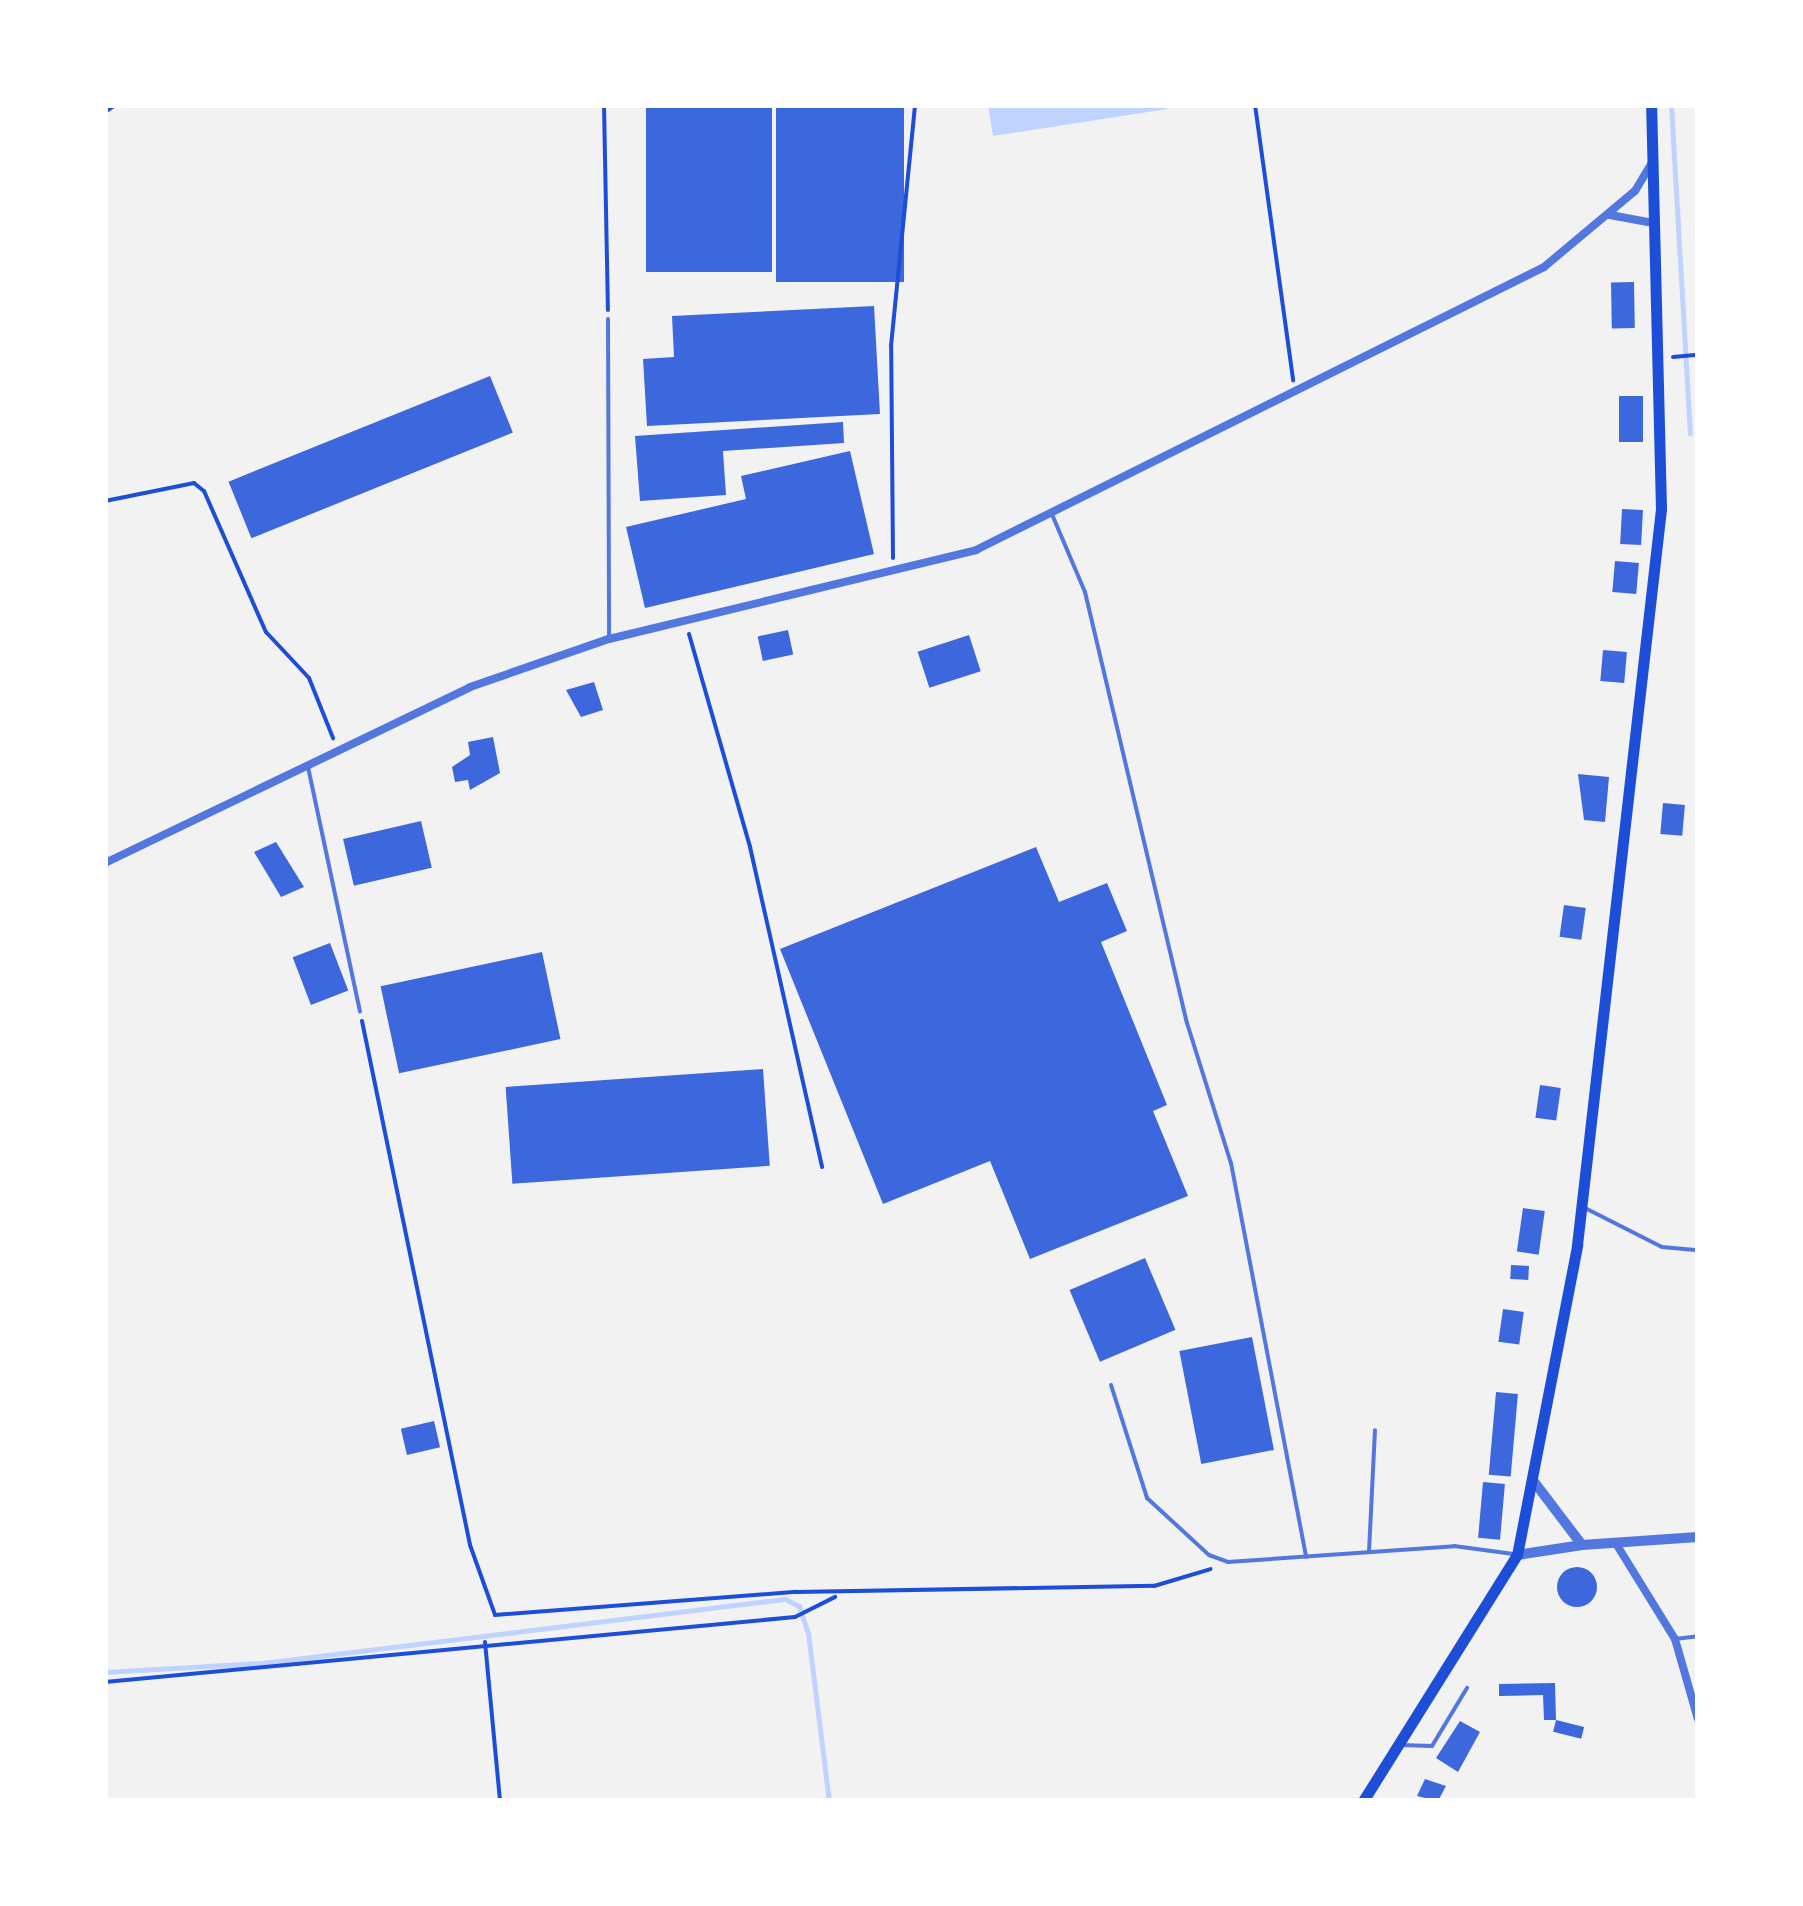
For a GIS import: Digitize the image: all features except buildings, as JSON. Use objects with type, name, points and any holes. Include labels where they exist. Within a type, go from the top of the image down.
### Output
[{"type":"main road","points":[[1363,1801],[1518,1555],[1535,1483],[1582,1207],[1661,509],[1651,105]]},
{"type":"street","points":[[105,863],[470,687],[609,639],[976,550],[1544,268],[1610,215],[1652,161]]},
{"type":"street","points":[[1610,215],[1638,214],[1656,226]]},
{"type":"street","points":[[1535,1483],[1582,1545]]},
{"type":"street","points":[[1518,1555],[1582,1545],[1698,1536]]},
{"type":"street","points":[[1615,1542],[1675,1639],[1698,1720]]},
{"type":"lane","points":[[608,319],[609,639]]},
{"type":"lane","points":[[1052,512],[1085,592],[1187,1022],[1231,1162],[1306,1557]]},
{"type":"lane","points":[[307,764],[360,1012]]},
{"type":"lane","points":[[1582,1207],[1662,1247],[1698,1250]]},
{"type":"lane","points":[[1111,1385],[1157,1515],[1228,1562],[1454,1546],[1518,1555]]},
{"type":"lane","points":[[1369,1552],[1376,1430]]},
{"type":"lane","points":[[1675,1639],[1698,1636]]},
{"type":"lane","points":[[1400,1746],[1432,1746],[1467,1688]]},
{"type":"path","points":[[105,112],[115,105]]},
{"type":"path","points":[[604,105],[608,319]]},
{"type":"path","points":[[897,572],[887,538],[891,346],[915,105]]},
{"type":"path","points":[[1254,105],[1294,390]]},
{"type":"path","points":[[1678,357],[1698,356]]},
{"type":"path","points":[[105,501],[194,483],[204,492],[266,632],[308,678],[337,748]]},
{"type":"path","points":[[685,621],[750,847],[822,1168]]},
{"type":"path","points":[[360,1012],[470,1546],[495,1615],[1154,1586],[1228,1562]]},
{"type":"path","points":[[105,1682],[485,1642],[795,1617],[836,1597]]},
{"type":"path","points":[[485,1642],[500,1801]]},
{"type":"water","points":[[988,105],[1167,105],[1167,109],[993,136]]},
{"type":"waterway","points":[[1671,105],[1690,433]]},
{"type":"waterway","points":[[105,1672],[262,1663],[785,1599],[799,1606],[808,1633],[829,1801]]}]
